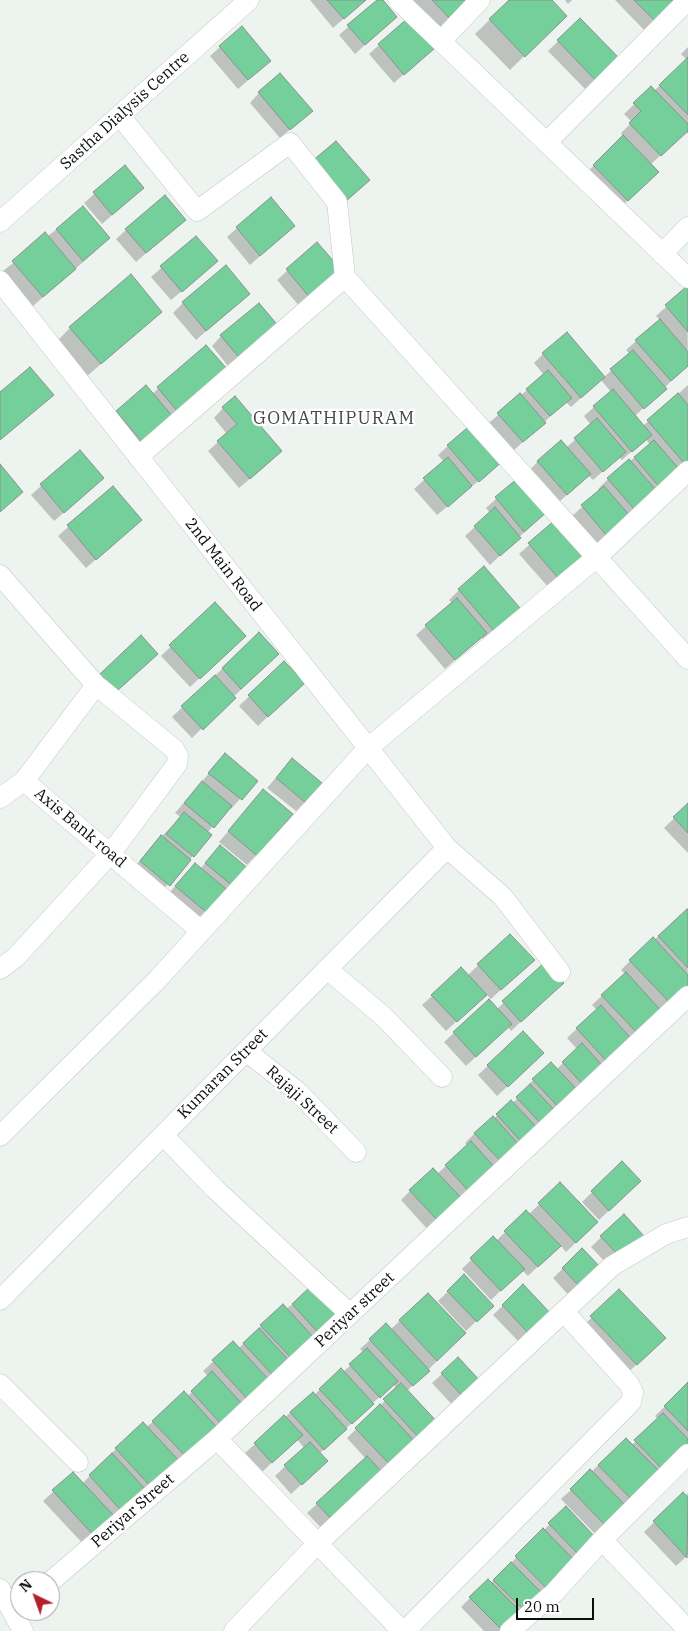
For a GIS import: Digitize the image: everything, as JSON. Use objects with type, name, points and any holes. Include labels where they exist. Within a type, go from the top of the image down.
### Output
[{"type":"street","name":"Sastha Dialysis Centre","points":[[0,222],[249,0]]},
{"type":"street","points":[[398,0],[688,278]]},
{"type":"street","points":[[441,42],[480,0]]},
{"type":"street","points":[[547,142],[688,0]]},
{"type":"street","points":[[120,116],[197,212],[290,143],[337,202],[345,277],[688,659]]},
{"type":"street","points":[[662,254],[688,227]]},
{"type":"street","points":[[138,457],[345,277]]},
{"type":"street","name":"2nd Main Road","points":[[0,282],[447,848],[503,898],[560,972]]},
{"type":"street","points":[[0,1136],[157,980],[368,748],[597,557],[688,471]]},
{"type":"street","points":[[0,575],[96,685],[174,749],[178,756],[177,764],[111,853],[16,957],[0,969]]},
{"type":"street","name":"Axis Bank road","points":[[96,685],[24,781],[111,853],[201,932]]},
{"type":"street","points":[[0,798],[24,781]]},
{"type":"street","name":"Kumaran Street","points":[[0,1300],[447,848]]},
{"type":"street","points":[[327,969],[383,1016],[442,1077]]},
{"type":"street","name":"Periyar street","points":[[217,1439],[688,996]]},
{"type":"street","name":"Rajaji Street","points":[[246,1051],[298,1092],[356,1152]]},
{"type":"street","points":[[163,1136],[215,1189],[350,1314]]},
{"type":"street","points":[[234,1631],[317,1544],[612,1266],[666,1234],[688,1227]]},
{"type":"street","points":[[217,1439],[317,1544],[404,1631],[630,1402],[633,1392],[629,1384],[564,1312]]},
{"type":"street","points":[[0,1384],[78,1462]]},
{"type":"street","name":"Periyar Street","points":[[60,1573],[217,1439]]},
{"type":"street","points":[[510,1631],[554,1593],[602,1540],[688,1454]]},
{"type":"street","points":[[602,1540],[688,1630]]},
{"type":"street","points":[[0,1589],[10,1602]]},
{"type":"building","points":[[327,0],[366,0],[344,19]]},
{"type":"building","points":[[377,0],[383,0],[397,17],[365,45],[347,25]]},
{"type":"building","points":[[432,0],[473,0],[452,21]]},
{"type":"building","points":[[509,0],[552,0],[567,16],[525,57],[489,19]]},
{"type":"building","points":[[634,0],[678,0],[656,22]]},
{"type":"building","points":[[409,17],[435,48],[404,75],[378,44]]},
{"type":"building","points":[[580,18],[621,60],[598,83],[557,40]]},
{"type":"building","points":[[242,26],[271,61],[248,80],[219,46]]},
{"type":"building","points":[[688,57],[688,115],[659,85]]},
{"type":"building","points":[[280,73],[313,111],[290,130],[258,92]]},
{"type":"building","points":[[651,86],[688,124],[688,131],[661,156],[629,123],[641,111],[633,103]]},
{"type":"building","points":[[623,135],[659,172],[628,201],[593,165]]},
{"type":"building","points":[[336,141],[370,180],[345,202],[311,162]]},
{"type":"building","points":[[125,165],[144,188],[112,215],[93,192]]},
{"type":"building","points":[[165,195],[186,220],[146,253],[125,229]]},
{"type":"building","points":[[271,197],[295,226],[260,256],[236,227]]},
{"type":"building","points":[[83,206],[110,238],[83,261],[56,229]]},
{"type":"building","points":[[45,232],[76,269],[43,297],[12,261]]},
{"type":"building","points":[[196,236],[218,261],[182,292],[160,266]]},
{"type":"building","points":[[317,242],[342,271],[310,298],[286,269]]},
{"type":"building","points":[[226,265],[250,294],[206,331],[182,302]]},
{"type":"building","points":[[131,274],[162,312],[101,364],[69,327]]},
{"type":"building","points":[[688,287],[688,332],[665,305]]},
{"type":"building","points":[[259,303],[281,329],[243,362],[220,335]]},
{"type":"building","points":[[660,319],[688,352],[688,366],[671,381],[635,340]]},
{"type":"building","points":[[567,332],[605,377],[581,398],[542,353]]},
{"type":"building","points":[[206,345],[228,370],[178,412],[157,387]]},
{"type":"building","points":[[633,350],[667,389],[644,409],[610,369]]},
{"type":"building","points":[[30,367],[54,395],[0,440],[0,392]]},
{"type":"building","points":[[548,370],[572,398],[550,416],[526,389]]},
{"type":"building","points":[[146,385],[173,417],[143,443],[116,411]]},
{"type":"building","points":[[613,389],[652,435],[632,452],[593,406]]},
{"type":"building","points":[[520,393],[546,423],[523,442],[497,413]]},
{"type":"building","points":[[678,393],[688,405],[688,460],[684,463],[647,420]]},
{"type":"building","points":[[235,396],[282,451],[250,479],[217,441],[237,424],[222,407]]},
{"type":"building","points":[[597,418],[626,452],[603,472],[574,438]]},
{"type":"building","points":[[473,423],[504,460],[479,482],[447,445]]},
{"type":"building","points":[[561,440],[591,474],[567,495],[537,461]]},
{"type":"building","points":[[654,440],[680,470],[660,488],[634,457]]},
{"type":"building","points":[[80,450],[104,478],[64,513],[40,484]]},
{"type":"building","points":[[448,457],[472,486],[448,507],[423,478]]},
{"type":"building","points":[[629,459],[656,490],[634,509],[607,478]]},
{"type":"building","points":[[0,464],[23,492],[0,512]]},
{"type":"building","points":[[518,478],[547,512],[524,532],[495,497]]},
{"type":"building","points":[[113,486],[142,520],[96,560],[67,525]]},
{"type":"building","points":[[604,486],[630,516],[607,536],[581,505]]},
{"type":"building","points":[[495,507],[521,538],[500,556],[474,526]]},
{"type":"building","points":[[555,520],[586,556],[559,579],[528,543]]},
{"type":"building","points":[[484,566],[520,608],[494,631],[458,589]]},
{"type":"building","points":[[457,598],[487,633],[455,660],[425,625]]},
{"type":"building","points":[[215,602],[246,636],[200,679],[169,645]]},
{"type":"building","points":[[259,632],[279,654],[241,689],[222,668]]},
{"type":"building","points":[[141,635],[158,654],[117,691],[100,674]]},
{"type":"building","points":[[284,661],[305,683],[268,717],[248,695]]},
{"type":"building","points":[[215,675],[236,698],[203,730],[181,706]]},
{"type":"building","points":[[225,753],[258,781],[242,800],[208,773]]},
{"type":"building","points":[[292,758],[322,783],[306,803],[276,778]]},
{"type":"building","points":[[202,781],[232,806],[214,828],[184,803]]},
{"type":"building","points":[[263,789],[293,814],[257,856],[228,831]]},
{"type":"building","points":[[688,803],[688,833],[673,817]]},
{"type":"building","points":[[184,812],[212,835],[194,857],[166,834]]},
{"type":"building","points":[[161,835],[191,860],[170,886],[140,861]]},
{"type":"building","points":[[220,845],[250,870],[235,888],[205,863]]},
{"type":"building","points":[[195,863],[226,889],[206,912],[175,886]]},
{"type":"building","points":[[688,910],[688,968],[658,936]]},
{"type":"building","points":[[510,934],[535,960],[501,990],[477,964]]},
{"type":"building","points":[[653,937],[688,975],[688,990],[672,1005],[629,960]]},
{"type":"building","points":[[545,962],[564,983],[521,1022],[502,1001]]},
{"type":"building","points":[[461,967],[487,995],[457,1022],[431,995]]},
{"type":"building","points":[[626,972],[664,1014],[640,1036],[601,995]]},
{"type":"building","points":[[489,999],[512,1024],[476,1057],[453,1032]]},
{"type":"building","points":[[601,1005],[635,1043],[610,1065],[576,1028]]},
{"type":"building","points":[[523,1031],[544,1053],[508,1087],[487,1065]]},
{"type":"building","points":[[582,1043],[608,1072],[588,1090],[562,1062]]},
{"type":"building","points":[[551,1062],[581,1094],[562,1111],[532,1079]]},
{"type":"building","points":[[530,1084],[559,1115],[545,1128],[516,1097]]},
{"type":"building","points":[[511,1100],[541,1132],[525,1146],[496,1114]]},
{"type":"building","points":[[493,1116],[523,1149],[505,1166],[474,1133]]},
{"type":"building","points":[[471,1141],[498,1171],[472,1195],[445,1165]]},
{"type":"building","points":[[622,1161],[641,1181],[609,1211],[591,1191]]},
{"type":"building","points":[[433,1168],[465,1202],[441,1224],[409,1190]]},
{"type":"building","points":[[560,1182],[598,1222],[576,1243],[538,1203]]},
{"type":"building","points":[[526,1210],[561,1246],[538,1267],[504,1231]]},
{"type":"building","points":[[624,1214],[644,1236],[621,1258],[600,1236]]},
{"type":"building","points":[[493,1236],[525,1269],[501,1291],[470,1258]]},
{"type":"building","points":[[582,1248],[605,1272],[584,1291],[562,1268]]},
{"type":"building","points":[[464,1274],[494,1306],[477,1322],[447,1291]]},
{"type":"building","points":[[313,1284],[342,1316],[321,1336],[292,1304]]},
{"type":"building","points":[[523,1284],[552,1315],[531,1336],[502,1305]]},
{"type":"building","points":[[619,1289],[666,1338],[637,1365],[590,1316]]},
{"type":"building","points":[[428,1293],[466,1333],[437,1361],[399,1320]]},
{"type":"building","points":[[283,1304],[315,1339],[293,1360],[260,1325]]},
{"type":"building","points":[[386,1323],[430,1371],[413,1386],[369,1339]]},
{"type":"building","points":[[259,1328],[294,1366],[278,1381],[243,1343]]},
{"type":"building","points":[[233,1341],[270,1381],[249,1401],[212,1360]]},
{"type":"building","points":[[367,1348],[398,1381],[380,1398],[349,1364]]},
{"type":"building","points":[[458,1357],[483,1384],[466,1400],[441,1373]]},
{"type":"building","points":[[341,1368],[374,1404],[352,1424],[319,1389]]},
{"type":"building","points":[[212,1371],[244,1406],[223,1426],[191,1391]]},
{"type":"building","points":[[688,1382],[688,1431],[664,1406]]},
{"type":"building","points":[[401,1383],[440,1425],[422,1441],[383,1399]]},
{"type":"building","points":[[184,1391],[221,1432],[190,1461],[152,1421]]},
{"type":"building","points":[[313,1392],[347,1429],[324,1450],[290,1412]]},
{"type":"building","points":[[380,1404],[419,1446],[394,1469],[355,1428]]},
{"type":"building","points":[[663,1413],[688,1439],[688,1448],[664,1471],[634,1440]]},
{"type":"building","points":[[284,1415],[303,1435],[272,1463],[254,1443]]},
{"type":"building","points":[[143,1422],[181,1463],[153,1489],[115,1448]]},
{"type":"building","points":[[626,1438],[663,1475],[635,1503],[598,1465]]},
{"type":"building","points":[[310,1442],[328,1461],[302,1485],[284,1465]]},
{"type":"building","points":[[112,1453],[148,1492],[124,1514],[89,1475]]},
{"type":"building","points":[[367,1456],[386,1476],[335,1523],[316,1503]]},
{"type":"building","points":[[590,1469],[629,1509],[609,1529],[570,1489]]},
{"type":"building","points":[[73,1472],[117,1519],[96,1538],[52,1490]]},
{"type":"building","points":[[683,1492],[688,1498],[687,1558],[653,1521]]},
{"type":"building","points":[[566,1506],[596,1538],[579,1555],[548,1523]]},
{"type":"building","points":[[543,1528],[578,1564],[550,1592],[515,1556]]},
{"type":"building","points":[[511,1562],[546,1597],[528,1614],[493,1580]]},
{"type":"building","points":[[488,1579],[524,1615],[503,1631],[469,1597]]},
{"type":"district","name":"GOMATHIPURAM","points":[[334,419]]}]
